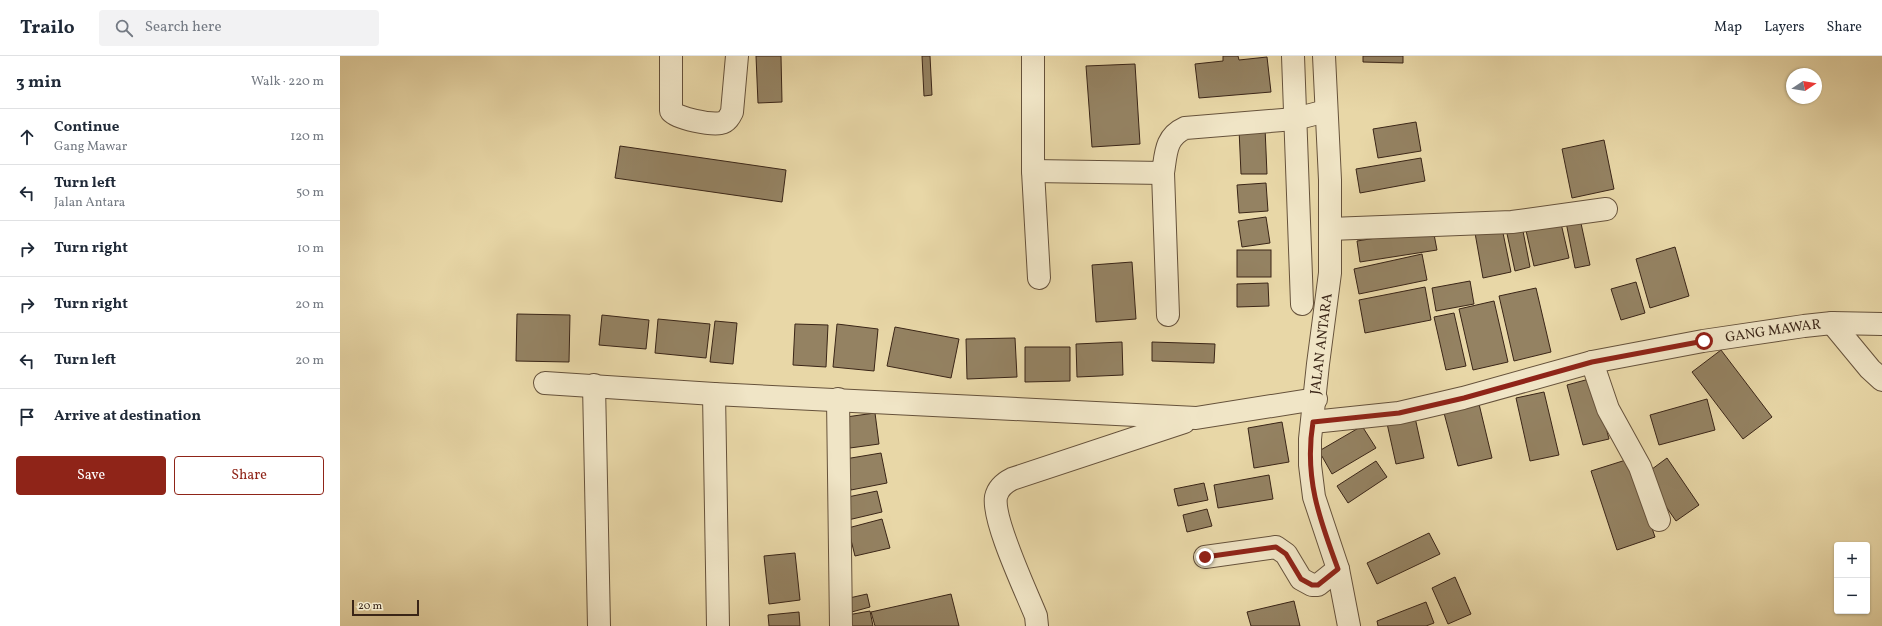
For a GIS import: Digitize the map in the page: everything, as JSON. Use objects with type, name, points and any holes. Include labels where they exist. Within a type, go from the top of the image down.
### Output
[{"type":"street","points":[[671,56],[671,111],[674,115],[684,119],[722,123],[728,119],[732,112],[737,56]]},
{"type":"street","points":[[1032,56],[1033,172],[1039,278]]},
{"type":"street","points":[[1293,56],[1294,119],[1302,304]]},
{"type":"street","name":"JALAN ANTARA","points":[[1324,56],[1330,273],[1310,439],[1310,465],[1314,497],[1338,569],[1349,626]]},
{"type":"street","points":[[1168,315],[1163,173],[1166,148],[1170,138],[1185,128],[1294,119],[1326,111]]},
{"type":"street","points":[[1033,172],[1163,173]]},
{"type":"street","points":[[1330,230],[1504,222],[1606,209]]},
{"type":"street","points":[[1832,323],[1870,369],[1882,380]]},
{"type":"street","name":"GANG MAWAR","points":[[1313,422],[1399,413],[1464,398],[1592,362],[1704,341],[1832,323],[1882,324]]},
{"type":"street","points":[[1592,362],[1608,408],[1640,467],[1659,520]]},
{"type":"street","points":[[545,383],[714,394],[1196,418]]},
{"type":"street","points":[[594,385],[599,626]]},
{"type":"street","points":[[714,394],[718,626]]},
{"type":"street","points":[[838,399],[842,626]]},
{"type":"street","points":[[1037,626],[1036,616],[999,526],[996,497],[999,489],[1012,479],[1196,418],[1316,399]]},
{"type":"street","points":[[1205,557],[1276,547],[1286,554],[1301,579],[1312,585],[1318,585],[1338,569]]},
{"type":"building","points":[[756,56],[781,56],[782,102],[758,103]]},
{"type":"building","points":[[922,56],[930,56],[932,95],[924,96]]},
{"type":"building","points":[[1223,56],[1238,56],[1239,60],[1267,57],[1271,92],[1199,98],[1195,64],[1223,61]]},
{"type":"building","points":[[1363,56],[1403,56],[1403,63],[1363,62]]},
{"type":"building","points":[[1135,64],[1140,144],[1092,147],[1086,66]]},
{"type":"building","points":[[1416,122],[1421,151],[1378,158],[1373,129]]},
{"type":"building","points":[[1265,128],[1267,174],[1241,174],[1239,129]]},
{"type":"building","points":[[1604,140],[1614,189],[1572,198],[1562,149]]},
{"type":"building","points":[[620,146],[786,170],[782,202],[615,178]]},
{"type":"building","points":[[1421,158],[1425,181],[1360,193],[1356,169]]},
{"type":"building","points":[[1266,183],[1268,211],[1239,213],[1237,185]]},
{"type":"building","points":[[1579,214],[1590,265],[1575,268],[1565,217]]},
{"type":"building","points":[[1266,217],[1270,243],[1242,247],[1238,221]]},
{"type":"building","points":[[1560,219],[1569,258],[1534,266],[1525,226]]},
{"type":"building","points":[[1522,226],[1530,267],[1515,271],[1506,229]]},
{"type":"building","points":[[1502,228],[1511,272],[1483,278],[1475,233]]},
{"type":"building","points":[[1433,229],[1437,250],[1360,262],[1357,241]]},
{"type":"building","points":[[1675,247],[1689,296],[1650,308],[1636,259]]},
{"type":"building","points":[[1237,250],[1271,250],[1271,277],[1237,277]]},
{"type":"building","points":[[1422,254],[1427,280],[1359,294],[1354,269]]},
{"type":"building","points":[[1132,262],[1136,319],[1096,322],[1092,265]]},
{"type":"building","points":[[1470,281],[1474,304],[1436,311],[1432,288]]},
{"type":"building","points":[[1636,282],[1645,313],[1621,320],[1611,289]]},
{"type":"building","points":[[1268,283],[1269,306],[1237,307],[1237,284]]},
{"type":"building","points":[[1425,287],[1431,320],[1365,333],[1359,300]]},
{"type":"building","points":[[1536,288],[1551,352],[1514,361],[1499,296]]},
{"type":"building","points":[[1494,301],[1508,362],[1473,370],[1459,309]]},
{"type":"building","points":[[1454,313],[1466,366],[1446,370],[1434,317]]},
{"type":"building","points":[[517,314],[570,315],[569,362],[516,361]]},
{"type":"building","points":[[602,315],[649,320],[646,349],[599,345]]},
{"type":"building","points":[[658,319],[710,324],[706,358],[655,353]]},
{"type":"building","points":[[715,321],[737,323],[733,364],[710,362]]},
{"type":"building","points":[[795,324],[828,325],[826,367],[793,365]]},
{"type":"building","points":[[837,324],[878,329],[874,371],[833,367]]},
{"type":"building","points":[[895,327],[959,339],[951,378],[887,366]]},
{"type":"building","points":[[1015,338],[1017,377],[967,379],[966,339]]},
{"type":"building","points":[[1122,342],[1123,375],[1077,377],[1076,344]]},
{"type":"building","points":[[1152,342],[1215,344],[1214,363],[1152,361]]},
{"type":"building","points":[[1025,347],[1070,347],[1070,381],[1025,382]]},
{"type":"building","points":[[1721,350],[1772,417],[1743,439],[1692,372]]},
{"type":"building","points":[[1593,378],[1609,439],[1583,445],[1567,385]]},
{"type":"building","points":[[1544,392],[1559,455],[1530,461],[1516,398]]},
{"type":"building","points":[[1707,399],[1715,430],[1659,445],[1650,415]]},
{"type":"building","points":[[1479,404],[1492,458],[1458,466],[1444,413]]},
{"type":"building","points":[[875,413],[879,444],[850,448],[846,417]]},
{"type":"building","points":[[1414,413],[1424,458],[1396,464],[1386,419]]},
{"type":"building","points":[[1282,422],[1289,462],[1254,468],[1248,428]]},
{"type":"building","points":[[1362,426],[1376,448],[1332,474],[1319,451]]},
{"type":"building","points":[[881,453],[887,483],[851,490],[845,459]]},
{"type":"building","points":[[1667,458],[1699,505],[1676,521],[1644,475]]},
{"type":"building","points":[[1629,459],[1655,537],[1617,550],[1591,471]]},
{"type":"building","points":[[1376,461],[1387,477],[1348,503],[1337,486]]},
{"type":"building","points":[[1269,475],[1273,499],[1218,508],[1214,485]]},
{"type":"building","points":[[1204,483],[1208,500],[1178,506],[1174,489]]},
{"type":"building","points":[[877,491],[882,512],[848,520],[843,498]]},
{"type":"building","points":[[1207,509],[1212,526],[1187,532],[1183,515]]},
{"type":"building","points":[[882,519],[890,548],[855,556],[848,528]]},
{"type":"building","points":[[1429,533],[1440,554],[1377,584],[1367,563]]},
{"type":"building","points":[[795,553],[800,600],[769,604],[764,556]]},
{"type":"building","points":[[1455,577],[1471,614],[1448,624],[1432,588]]},
{"type":"building","points":[[867,594],[870,607],[848,613],[845,599]]},
{"type":"building","points":[[951,594],[959,626],[875,626],[871,612]]},
{"type":"building","points":[[1294,601],[1300,626],[1251,626],[1247,612]]},
{"type":"building","points":[[1426,602],[1434,623],[1426,626],[1378,626],[1377,621]]},
{"type":"building","points":[[870,611],[873,626],[844,626],[842,616]]},
{"type":"building","points":[[799,612],[800,626],[769,626],[768,615]]},
{"type":"route","points":[[1205,557],[1276,547],[1286,554],[1301,579],[1312,585],[1318,585],[1338,569],[1323,528],[1314,497],[1310,465],[1310,439],[1313,422],[1399,413],[1464,398],[1592,362],[1704,341]]}]
